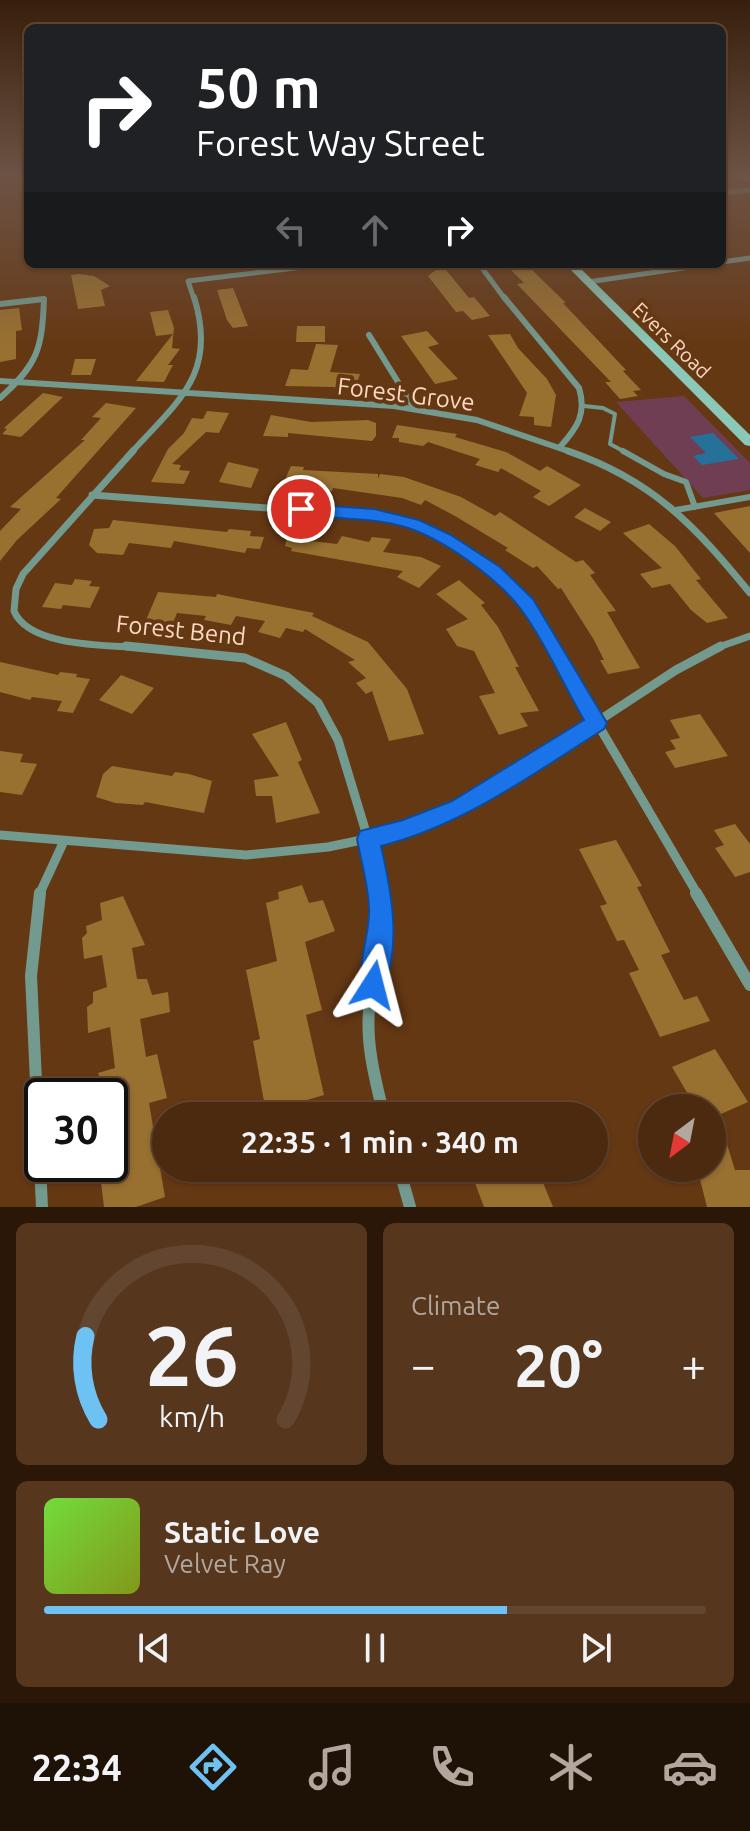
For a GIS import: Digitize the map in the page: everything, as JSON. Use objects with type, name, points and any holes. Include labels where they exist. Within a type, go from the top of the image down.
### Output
[{"type":"main road","name":"Evers Road","points":[[574,268],[750,442]]},
{"type":"street","points":[[726,261],[750,258]]},
{"type":"street","name":"Forest Bend","points":[[295,268],[188,281],[204,328],[205,343],[196,374],[183,395],[23,574],[11,594],[12,614],[22,627],[39,636],[230,654],[259,662],[286,676],[318,703],[333,727],[368,839],[382,905],[382,928],[369,1014],[371,1062],[381,1102]]},
{"type":"street","points":[[481,268],[579,388],[584,406],[577,428],[560,447]]},
{"type":"street","points":[[588,282],[684,268]]},
{"type":"street","points":[[0,304],[44,299],[41,353],[21,381],[0,398]]},
{"type":"street","points":[[369,335],[414,408]]},
{"type":"street","name":"Forest Grove","points":[[0,381],[414,408],[477,420],[560,447],[632,479],[676,510],[701,533],[750,593]]},
{"type":"street","points":[[92,495],[360,513],[401,520],[426,529],[493,571],[516,590],[750,985]]},
{"type":"street","points":[[0,835],[246,855],[287,854],[405,830],[460,808],[718,647],[750,636]]},
{"type":"street","points":[[42,1207],[31,976],[37,903],[43,882],[64,841]]},
{"type":"street","points":[[403,1182],[410,1207]]},
{"type":"lane","points":[[584,406],[603,408],[615,414],[610,444],[664,474],[686,482],[695,507]]},
{"type":"lane","points":[[676,510],[750,497]]},
{"type":"shaded area","points":[[684,396],[750,463],[750,490],[703,498],[616,402]]},
{"type":"water","points":[[713,433],[739,459],[702,465],[693,456],[706,453],[690,437]]},
{"type":"building","points":[[438,268],[444,268],[469,298],[474,297],[490,316],[472,320],[463,311],[456,312],[428,276]]},
{"type":"building","points":[[509,268],[530,268],[566,303],[563,303],[626,370],[623,371],[641,390],[633,391],[638,396],[620,399],[605,382],[611,382],[517,284],[524,283]]},
{"type":"building","points":[[71,275],[94,276],[110,286],[101,290],[105,306],[78,309]]},
{"type":"building","points":[[233,288],[248,326],[233,328],[227,320],[217,290]]},
{"type":"building","points":[[19,308],[22,330],[16,331],[16,359],[0,362],[0,310]]},
{"type":"building","points":[[168,310],[174,328],[172,348],[180,349],[168,365],[173,365],[164,382],[136,381],[173,334],[156,336],[150,312]]},
{"type":"building","points":[[297,326],[325,326],[325,342],[296,342]]},
{"type":"building","points":[[427,331],[439,344],[428,347],[458,379],[435,384],[401,336]]},
{"type":"building","points":[[510,334],[518,348],[547,379],[556,395],[551,427],[534,425],[534,417],[519,416],[527,393],[488,335]]},
{"type":"building","points":[[316,344],[338,345],[330,372],[360,374],[354,391],[333,387],[285,386],[291,369],[308,370]]},
{"type":"building","points":[[75,359],[96,359],[91,375],[71,375]]},
{"type":"building","points":[[43,393],[63,397],[21,437],[2,434],[7,429],[4,428]]},
{"type":"building","points":[[106,403],[136,408],[56,498],[61,499],[17,540],[0,561],[0,531],[21,509],[10,507],[85,440],[81,440],[101,418],[92,417]]},
{"type":"building","points":[[207,411],[229,413],[219,433],[206,432],[172,464],[181,465],[179,470],[190,471],[184,484],[151,482],[168,449],[184,433],[192,418],[203,419]]},
{"type":"building","points":[[271,415],[311,422],[368,420],[376,423],[376,436],[372,441],[288,433],[288,437],[263,436]]},
{"type":"building","points":[[397,425],[457,434],[455,437],[506,452],[540,471],[547,466],[581,485],[549,506],[533,497],[541,491],[501,468],[498,472],[475,465],[480,459],[428,442],[423,446],[399,442],[399,438],[392,438]]},
{"type":"building","points":[[228,462],[259,469],[251,488],[219,482]]},
{"type":"building","points":[[291,466],[304,467],[303,470],[378,474],[378,479],[380,474],[404,477],[461,497],[495,516],[500,512],[576,562],[583,560],[595,573],[590,575],[616,611],[607,612],[640,668],[608,674],[594,640],[561,588],[558,589],[537,566],[533,568],[505,550],[508,548],[455,516],[425,500],[421,505],[402,498],[333,488],[332,491],[316,490],[316,486],[284,482]]},
{"type":"building","points":[[750,506],[750,553],[714,513]]},
{"type":"building","points":[[585,508],[611,522],[600,531],[574,517]]},
{"type":"building","points":[[113,520],[227,532],[229,529],[251,531],[250,536],[264,537],[260,549],[247,548],[245,553],[174,541],[171,548],[129,543],[123,555],[97,553],[89,545],[94,529],[109,528]]},
{"type":"building","points":[[649,524],[675,546],[701,579],[696,580],[728,618],[707,623],[691,610],[670,584],[652,588],[640,574],[662,568],[623,533]]},
{"type":"building","points":[[298,531],[314,532],[311,541],[337,544],[342,536],[369,542],[372,537],[391,539],[383,552],[421,557],[441,566],[419,588],[397,577],[403,571],[291,551],[292,548],[285,546],[287,538],[295,539]]},
{"type":"building","points":[[75,579],[92,581],[89,586],[100,587],[90,608],[63,605],[61,609],[42,607],[55,583],[72,585]]},
{"type":"building","points":[[459,580],[485,603],[481,605],[498,627],[519,667],[515,667],[539,711],[520,713],[528,726],[499,735],[479,696],[495,693],[474,651],[457,646],[446,629],[468,619],[436,594]]},
{"type":"building","points":[[158,592],[216,597],[217,594],[314,613],[312,616],[368,642],[407,689],[424,734],[389,741],[372,691],[366,694],[356,683],[366,678],[348,662],[355,660],[305,629],[303,632],[286,628],[280,638],[258,632],[265,621],[236,616],[231,625],[204,620],[206,616],[177,613],[173,623],[146,620]]},
{"type":"building","points":[[0,662],[58,675],[60,672],[77,674],[76,677],[90,679],[73,713],[57,711],[62,701],[32,697],[30,700],[0,692]]},
{"type":"building","points":[[121,675],[154,688],[132,714],[99,700]]},
{"type":"building","points":[[700,714],[728,756],[675,768],[665,752],[676,749],[670,740],[680,738],[670,720]]},
{"type":"building","points":[[286,722],[302,760],[298,762],[320,813],[276,823],[272,796],[256,796],[254,780],[279,776],[252,734]]},
{"type":"building","points":[[0,751],[23,754],[20,762],[37,764],[22,795],[0,792]]},
{"type":"building","points":[[112,766],[172,776],[175,772],[189,774],[212,781],[204,813],[145,802],[143,805],[115,803],[96,797],[103,774]]},
{"type":"building","points":[[735,824],[750,844],[750,872],[735,877],[715,848],[724,845],[714,830]]},
{"type":"building","points":[[616,840],[642,886],[637,887],[670,952],[661,955],[684,1000],[697,996],[710,1021],[660,1037],[629,973],[639,970],[624,940],[617,941],[600,906],[607,904],[579,849]]},
{"type":"building","points":[[302,885],[309,903],[323,900],[335,931],[305,942],[322,1010],[306,1015],[324,1095],[300,1102],[264,1102],[253,1041],[260,1039],[246,970],[277,961],[266,903],[279,899],[278,892]]},
{"type":"building","points":[[123,896],[145,945],[132,948],[137,979],[147,979],[152,995],[168,992],[170,1012],[140,1019],[146,1057],[157,1054],[167,1098],[149,1103],[152,1182],[162,1182],[165,1197],[136,1207],[104,1207],[101,1182],[128,1182],[128,1078],[100,1078],[98,1073],[115,1068],[110,1027],[88,1033],[87,1007],[93,1003],[93,992],[107,987],[102,955],[84,959],[82,938],[87,933],[86,926],[102,920],[100,903]]},
{"type":"building","points":[[715,1049],[748,1102],[726,1112],[726,1094],[688,1094],[672,1067]]},
{"type":"building","points":[[726,1141],[735,1170],[750,1170],[750,1207],[707,1207],[701,1182],[726,1182]]},
{"type":"building","points":[[543,1182],[553,1207],[484,1207],[475,1183]]},
{"type":"route","points":[[301,509],[374,514],[414,524],[445,539],[493,571],[527,604],[596,723],[460,808],[405,830],[368,839],[382,905],[382,928],[373,985]]}]
